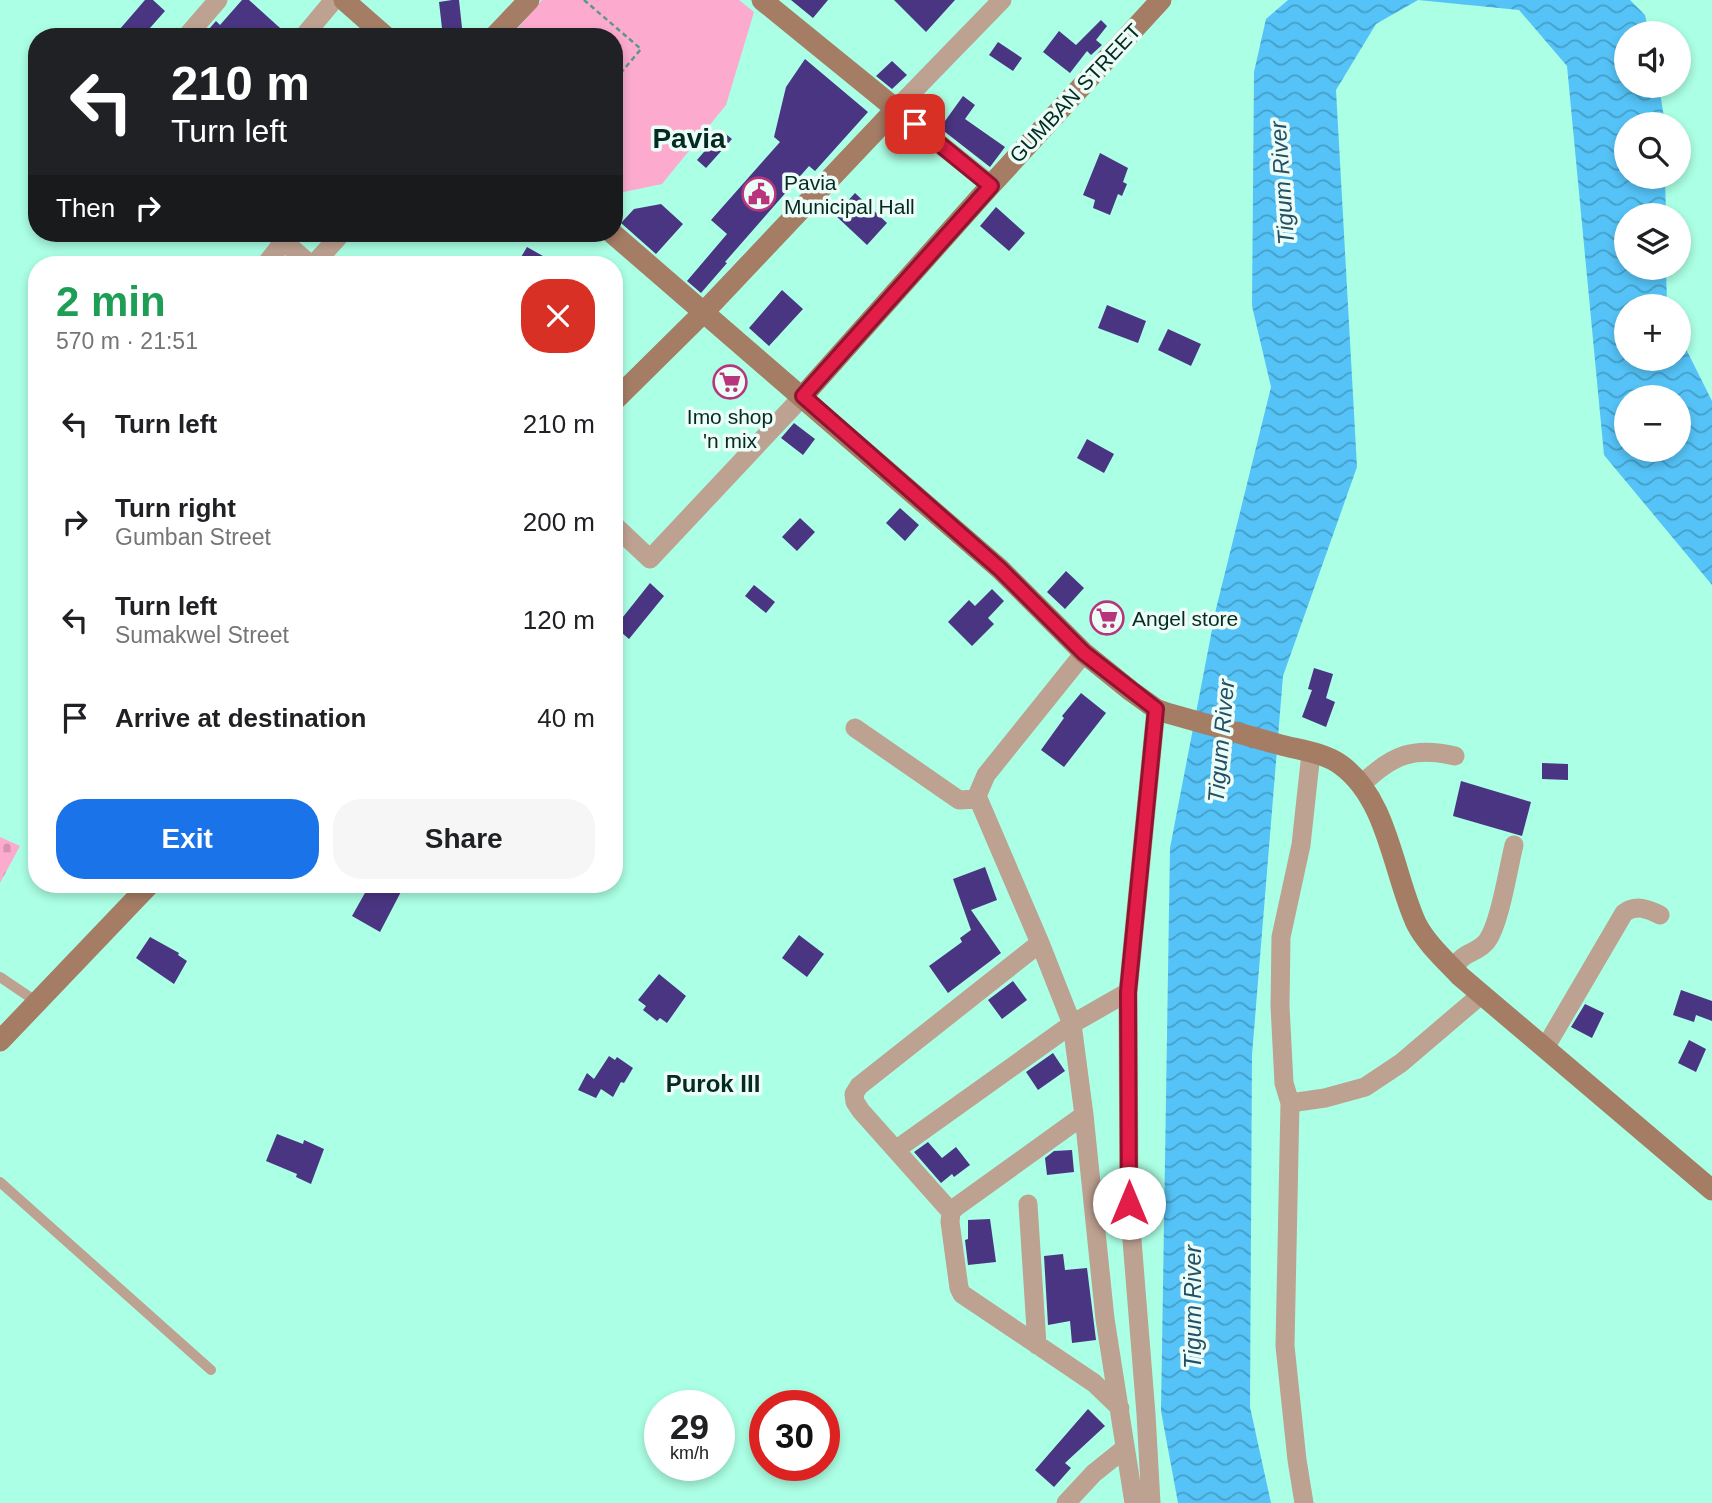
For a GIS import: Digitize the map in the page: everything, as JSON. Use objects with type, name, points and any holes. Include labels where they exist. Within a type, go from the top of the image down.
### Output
[{"type":"street","points":[[194,28],[218,0]]},
{"type":"street","points":[[311,28],[334,0]]},
{"type":"street","points":[[344,0],[376,28]]},
{"type":"street","points":[[503,28],[529,0]]},
{"type":"street","points":[[762,0],[991,186]]},
{"type":"street","points":[[623,392],[703,313],[1002,0]]},
{"type":"street","name":"GUMBAN STREET","points":[[623,534],[650,559],[803,396],[1161,0]]},
{"type":"street","points":[[285,242],[302,256]]},
{"type":"street","points":[[320,256],[333,242]]},
{"type":"street","points":[[622,242],[1000,569],[1084,653],[1161,711],[1304,751],[1339,764],[1362,784],[1378,814],[1417,923],[1429,943],[1482,994],[1712,1190]]},
{"type":"street","points":[[1084,653],[986,775],[978,799],[1072,1024],[1105,1319],[1134,1503]]},
{"type":"street","points":[[1151,1503],[1129,1203],[1128,992],[1161,711]]},
{"type":"street","points":[[855,728],[959,800],[978,799]]},
{"type":"street","points":[[1304,751],[1309,792],[1301,845],[1281,937],[1280,1006],[1284,1083],[1290,1103],[1286,1346],[1304,1503]]},
{"type":"street","points":[[1362,784],[1386,763],[1408,753],[1424,751],[1455,756]]},
{"type":"street","points":[[1453,968],[1460,957],[1481,947],[1488,940],[1514,845]]},
{"type":"street","points":[[0,1041],[140,893]]},
{"type":"street","points":[[1545,1048],[1624,913],[1629,909],[1648,909],[1660,915]]},
{"type":"street","points":[[1040,943],[859,1086],[854,1094],[855,1102],[951,1212],[959,1288],[962,1294],[1094,1383],[1118,1407],[1129,1412],[1146,1414]]},
{"type":"street","points":[[897,1149],[1072,1024],[1128,992]]},
{"type":"street","points":[[1290,1103],[1325,1098],[1365,1087],[1401,1063],[1482,994]]},
{"type":"street","points":[[951,1212],[1084,1115]]},
{"type":"street","points":[[1028,1204],[1037,1345]]},
{"type":"street","points":[[1066,1503],[1094,1473],[1124,1449]]},
{"type":"lane","points":[[0,977],[37,1002]]},
{"type":"lane","points":[[0,1182],[211,1370]]},
{"type":"path","points":[[584,0],[617,28]]},
{"type":"path","points":[[623,34],[641,49],[623,70]]},
{"type":"green space","points":[[542,0],[739,0],[754,12],[726,105],[662,184],[623,192],[623,28],[518,28]]},
{"type":"green space","points":[[0,837],[20,846],[0,883]]},
{"type":"water","name":"Tigum River","points":[[1288,0],[1418,0],[1376,24],[1336,90],[1357,467],[1283,676],[1252,1055],[1250,1407],[1271,1503],[1178,1503],[1161,1411],[1170,848],[1216,609],[1271,387],[1252,306],[1254,72],[1266,19]]},
{"type":"water","points":[[1418,0],[1630,0],[1645,15],[1646,21],[1614,21],[1614,98],[1661,98],[1663,112],[1614,112],[1614,189],[1665,189],[1666,203],[1614,203],[1614,280],[1666,280],[1667,294],[1614,294],[1614,371],[1691,371],[1691,359],[1712,401],[1712,585],[1604,455],[1567,66],[1519,10]]},
{"type":"building","points":[[145,0],[153,0],[165,11],[150,28],[121,28]]},
{"type":"building","points":[[242,0],[249,0],[280,28],[210,28],[216,21],[220,25]]},
{"type":"building","points":[[459,0],[462,28],[442,28],[439,2]]},
{"type":"building","points":[[791,0],[828,0],[813,18]]},
{"type":"building","points":[[894,0],[955,0],[926,32]]},
{"type":"building","points":[[1101,20],[1107,26],[1096,40],[1102,45],[1091,55],[1087,51],[1070,73],[1043,52],[1059,31],[1076,45]]},
{"type":"building","points":[[998,42],[1022,58],[1013,71],[989,55]]},
{"type":"building","points":[[805,59],[868,112],[815,171],[809,166],[701,293],[687,281],[727,234],[711,220],[780,142],[774,137],[786,87]]},
{"type":"building","points":[[892,61],[907,75],[892,89],[876,76]]},
{"type":"building","points":[[963,96],[975,105],[965,119],[1005,147],[990,167],[940,128]]},
{"type":"building","points":[[722,131],[732,139],[706,168],[697,160]]},
{"type":"building","points":[[1100,153],[1128,168],[1123,182],[1127,184],[1122,196],[1118,194],[1110,215],[1093,208],[1095,200],[1083,195]]},
{"type":"building","points":[[855,193],[887,223],[867,245],[835,215]]},
{"type":"building","points":[[661,204],[683,224],[656,254],[623,225],[623,221],[634,209]]},
{"type":"building","points":[[996,207],[1025,233],[1009,251],[980,226]]},
{"type":"building","points":[[527,247],[543,256],[522,256]]},
{"type":"building","points":[[782,290],[803,309],[769,346],[749,328]]},
{"type":"building","points":[[1107,305],[1146,321],[1138,343],[1098,328]]},
{"type":"building","points":[[1168,329],[1201,344],[1191,366],[1158,350]]},
{"type":"building","points":[[794,423],[815,439],[803,455],[781,438]]},
{"type":"building","points":[[1087,439],[1114,454],[1104,473],[1077,458]]},
{"type":"building","points":[[900,508],[919,525],[905,541],[886,523]]},
{"type":"building","points":[[800,518],[815,532],[797,551],[782,537]]},
{"type":"building","points":[[1066,571],[1084,588],[1065,609],[1047,592]]},
{"type":"building","points":[[650,583],[664,596],[629,639],[623,634],[623,617]]},
{"type":"building","points":[[754,585],[775,602],[766,613],[745,596]]},
{"type":"building","points":[[992,589],[1004,601],[988,618],[994,624],[972,646],[948,622],[969,600],[975,606]]},
{"type":"building","points":[[1314,668],[1333,674],[1326,698],[1335,702],[1326,727],[1302,717],[1312,690],[1308,689]]},
{"type":"building","points":[[1081,693],[1106,713],[1064,767],[1041,750],[1064,718],[1062,716]]},
{"type":"building","points":[[1542,763],[1568,764],[1568,780],[1542,779]]},
{"type":"building","points":[[1461,781],[1531,802],[1522,836],[1453,816]]},
{"type":"building","points":[[985,867],[997,900],[971,910],[1001,953],[948,993],[929,966],[962,942],[960,938],[971,930],[953,879]]},
{"type":"building","points":[[365,893],[400,893],[380,932],[352,916]]},
{"type":"building","points":[[799,935],[824,954],[807,977],[782,958]]},
{"type":"building","points":[[150,937],[179,953],[178,955],[187,961],[174,984],[136,958]]},
{"type":"building","points":[[659,974],[686,996],[667,1023],[660,1018],[657,1021],[643,1010],[646,1006],[638,1000]]},
{"type":"building","points":[[1013,981],[1027,1000],[1002,1019],[988,1000]]},
{"type":"building","points":[[1681,990],[1712,1001],[1712,1021],[1696,1015],[1694,1022],[1673,1015]]},
{"type":"building","points":[[1585,1004],[1604,1013],[1592,1038],[1571,1027]]},
{"type":"building","points":[[1689,1040],[1706,1049],[1696,1072],[1678,1063]]},
{"type":"building","points":[[1053,1053],[1065,1071],[1038,1090],[1026,1072]]},
{"type":"building","points":[[609,1056],[615,1060],[617,1057],[633,1068],[613,1097],[601,1089],[596,1098],[578,1090],[587,1073],[594,1079]]},
{"type":"building","points":[[277,1134],[303,1144],[304,1140],[324,1149],[311,1184],[296,1177],[297,1174],[266,1161]]},
{"type":"building","points":[[928,1142],[942,1158],[956,1147],[970,1165],[941,1183],[914,1152]]},
{"type":"building","points":[[1072,1150],[1074,1172],[1047,1175],[1045,1158],[1054,1151]]},
{"type":"building","points":[[990,1219],[996,1262],[968,1265],[965,1240],[968,1239],[968,1220]]},
{"type":"building","points":[[1063,1254],[1065,1270],[1087,1268],[1096,1340],[1072,1343],[1070,1321],[1048,1325],[1044,1256]]},
{"type":"building","points":[[1088,1409],[1105,1426],[1065,1463],[1071,1468],[1054,1487],[1035,1470]]},
{"type":"place","name":"Pavia Municipal Hall","points":[[759,194]]},
{"type":"place","name":"Imo shop 'n mix","points":[[730,382]]},
{"type":"place","name":"Angel store","points":[[1107,618]]},
{"type":"district","name":"Pavia","points":[[689,138]]},
{"type":"district","name":"Purok III","points":[[713,1083]]},
{"type":"route","points":[[915,124],[991,186],[803,396],[1000,569],[1084,653],[1156,709],[1128,992],[1129,1203]]}]
